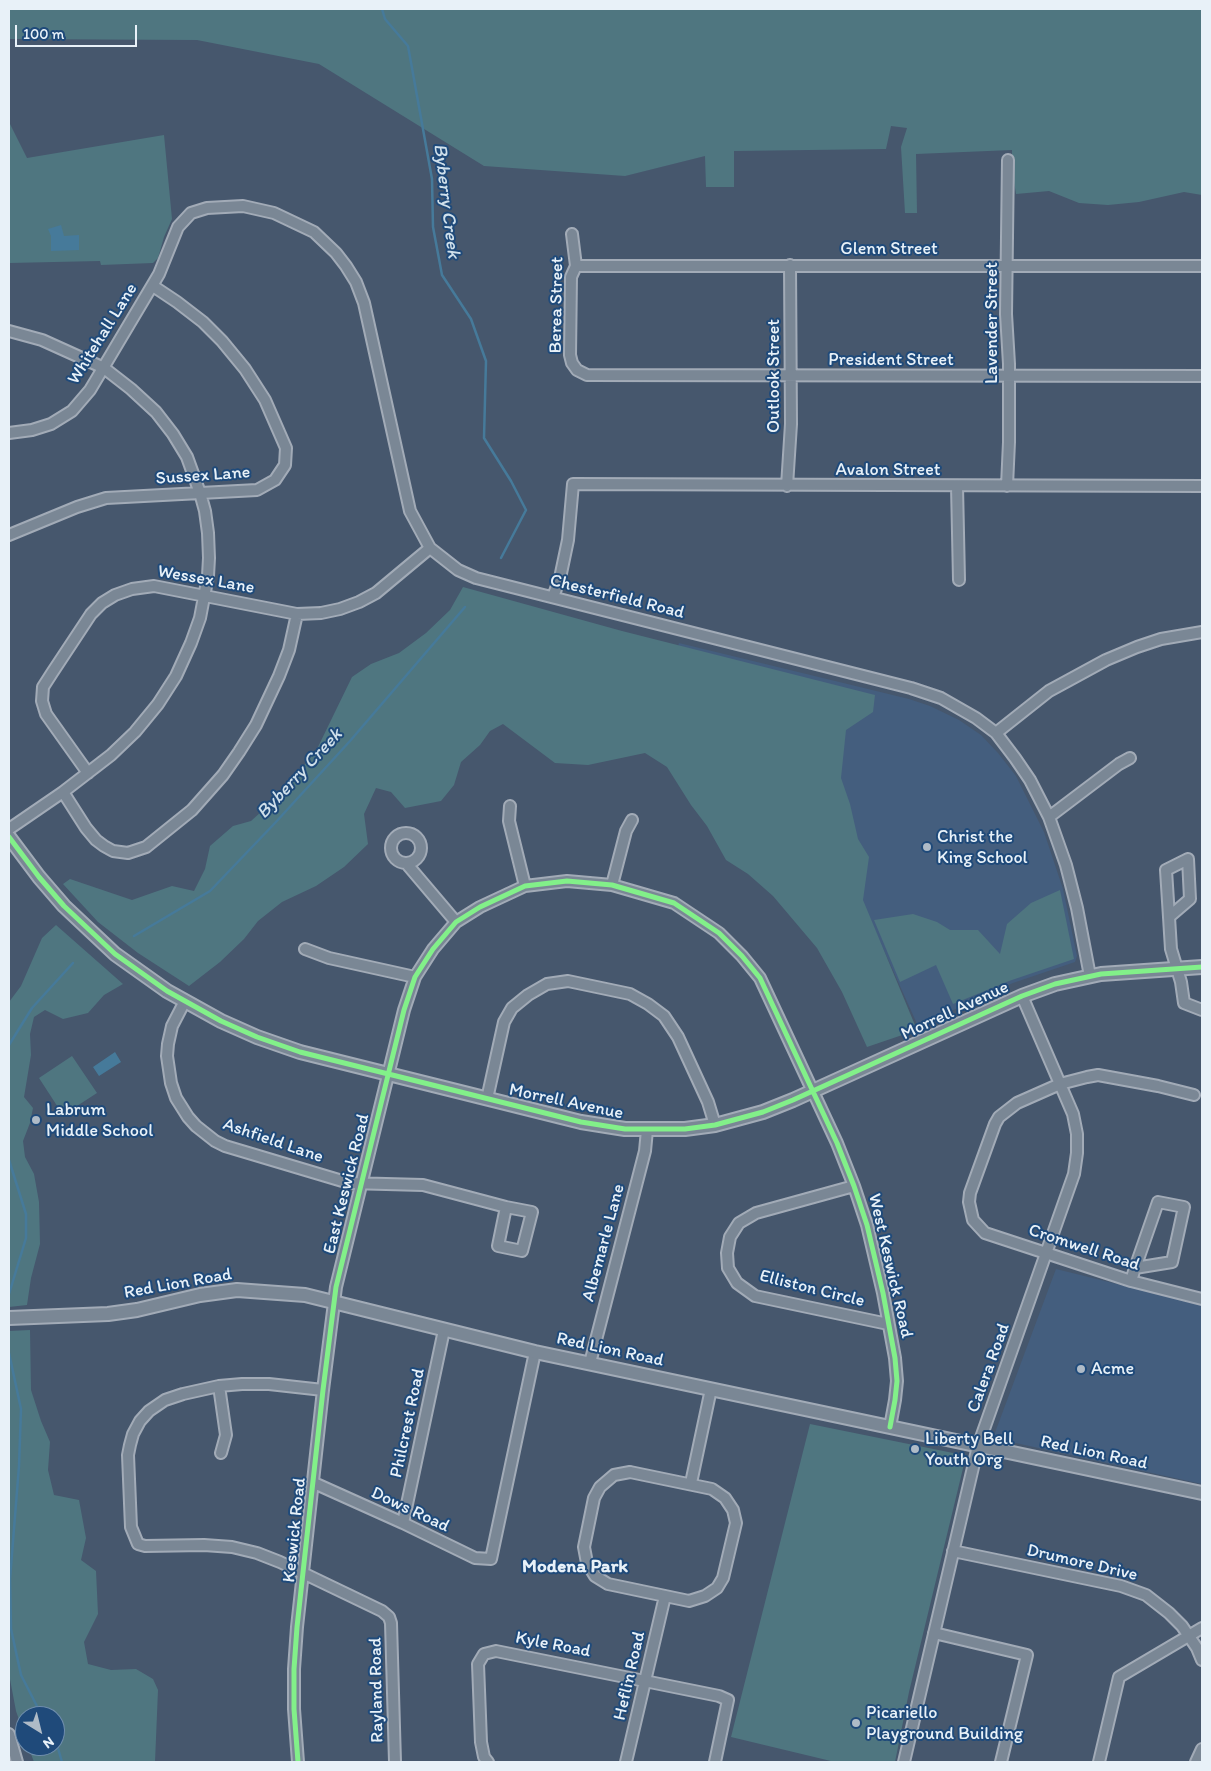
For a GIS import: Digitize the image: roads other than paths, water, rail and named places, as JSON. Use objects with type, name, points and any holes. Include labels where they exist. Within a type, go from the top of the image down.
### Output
[{"type":"street","name":"Lavender Street","points":[[1007,486],[1010,442],[1006,314],[1008,160]]},
{"type":"street","name":"Chesterfield Road","points":[[191,213],[207,208],[243,206],[274,213],[314,232],[336,253],[346,266],[356,282],[368,318],[410,511],[430,548],[458,570],[476,578],[912,688],[941,698],[976,718],[996,734],[1030,780],[1049,817],[1066,865],[1077,908],[1090,976]]},
{"type":"street","name":"Whitehall Lane","points":[[9,432],[32,430],[51,424],[72,411],[90,390],[152,286],[165,261],[178,227],[191,213]]},
{"type":"street","name":"Berea Street","points":[[572,234],[576,266],[571,277],[570,347],[572,363],[581,373]]},
{"type":"street","name":"Outlook Street","points":[[787,486],[790,432],[790,265]]},
{"type":"street","name":"Glenn Street","points":[[576,266],[1202,266]]},
{"type":"street","name":"Sussex Lane","points":[[9,535],[77,507],[106,498],[257,490],[275,480],[285,465],[286,448],[265,400],[239,362],[203,322],[178,302],[152,286]]},
{"type":"street","points":[[9,331],[42,340],[104,368],[156,412],[187,457],[205,511],[208,533],[208,576],[200,618],[176,676],[158,704],[135,732],[111,755],[63,792],[9,829]]},
{"type":"street","name":"President Street","points":[[581,373],[587,375],[789,376],[1202,376]]},
{"type":"street","name":"Avalon Street","points":[[553,597],[560,578],[568,540],[573,484],[1202,486]]},
{"type":"street","points":[[957,486],[959,580]]},
{"type":"street","name":"Wessex Lane","points":[[88,773],[46,714],[42,701],[43,688],[92,614],[102,603],[115,595],[132,589],[154,586],[204,594],[297,614],[340,609],[359,602],[388,584],[430,548]]},
{"type":"street","points":[[63,792],[86,828],[104,846],[112,850],[128,852],[146,847],[192,810],[239,752],[259,718],[279,676],[297,614]]},
{"type":"street","points":[[996,734],[1049,692],[1106,660],[1137,647],[1202,632]]},
{"type":"street","points":[[1049,817],[1119,764],[1130,758]]},
{"type":"street","points":[[510,806],[509,821],[525,886]]},
{"type":"street","points":[[612,885],[626,831],[632,820]]},
{"type":"street","name":"Morrell Avenue","points":[[9,837],[51,892],[81,923],[128,964],[185,1002],[235,1028],[281,1046],[340,1062],[581,1122],[626,1129],[685,1129],[715,1125],[762,1112],[813,1091],[1022,996],[1055,984],[1090,976],[1202,967]]},
{"type":"street","points":[[1169,917],[1190,899],[1188,860],[1166,870],[1171,949],[1181,982],[1184,1003],[1202,1010]]},
{"type":"street","points":[[406,863],[456,922]]},
{"type":"street","name":"East Keswick Road","points":[[334,1302],[336,1287],[404,1010],[415,977],[433,949],[456,922],[480,907],[525,886],[567,882],[612,885]]},
{"type":"street","name":"West Keswick Road","points":[[612,885],[674,903],[719,933],[742,956],[760,978],[837,1143],[854,1186],[876,1259],[895,1358],[897,1381],[896,1400],[890,1427]]},
{"type":"street","points":[[306,949],[329,958],[415,977]]},
{"type":"street","points":[[487,1099],[504,1022],[512,1008],[528,995],[547,984],[568,981],[630,994],[664,1016],[678,1036],[708,1102],[715,1125]]},
{"type":"street","name":"Calera Road","points":[[904,1762],[978,1446],[1074,1174],[1077,1134],[1073,1114],[1022,996]]},
{"type":"street","name":"Ashfield Lane","points":[[185,1002],[172,1026],[168,1044],[168,1068],[176,1098],[182,1108],[196,1126],[215,1141],[225,1146],[349,1183],[422,1185],[532,1212],[522,1251],[498,1246],[506,1207]]},
{"type":"street","points":[[1060,1084],[1088,1077],[1114,1077],[1194,1095]]},
{"type":"street","name":"Cromwell Road","points":[[1060,1084],[1017,1103],[999,1117],[970,1193],[970,1209],[973,1220],[985,1233],[1131,1281],[1202,1299]]},
{"type":"street","name":"Albemarle Lane","points":[[590,1363],[645,1151],[647,1130]]},
{"type":"street","name":"Elliston Circle","points":[[854,1186],[756,1213],[739,1223],[730,1237],[726,1253],[728,1268],[737,1283],[755,1296],[888,1324]]},
{"type":"street","points":[[1131,1281],[1135,1268],[1158,1202],[1184,1207],[1172,1262],[1135,1268]]},
{"type":"street","name":"Red Lion Road","points":[[9,1318],[108,1314],[137,1310],[200,1295],[237,1290],[305,1295],[535,1352],[1202,1494]]},
{"type":"street","name":"Keswick Road","points":[[298,1762],[294,1669],[334,1302]]},
{"type":"street","name":"Philcrest Road","points":[[403,1523],[444,1330]]},
{"type":"street","name":"Dows Road","points":[[314,1483],[475,1558],[491,1559],[535,1352]]},
{"type":"street","points":[[221,1453],[226,1436],[219,1386],[269,1384],[323,1390]]},
{"type":"street","name":"Rayland Road","points":[[219,1386],[200,1389],[165,1400],[149,1411],[140,1421],[132,1437],[128,1455],[131,1527],[137,1542],[145,1546],[204,1545],[232,1547],[257,1554],[304,1573],[382,1611],[389,1617],[391,1622],[395,1762]]},
{"type":"street","points":[[691,1484],[710,1389]]},
{"type":"street","points":[[630,1472],[691,1484],[712,1489],[725,1498],[733,1510],[736,1523],[723,1578],[717,1588],[705,1596],[689,1601],[608,1584],[595,1576],[587,1562],[584,1547],[594,1498],[600,1487],[614,1475],[630,1472]]},
{"type":"street","name":"Drumore Drive","points":[[953,1550],[1121,1586],[1146,1595],[1169,1613],[1189,1635],[1198,1648],[1202,1660]]},
{"type":"street","name":"Heflin Road","points":[[626,1762],[665,1596]]},
{"type":"street","points":[[1098,1762],[1120,1677],[1202,1628]]},
{"type":"street","points":[[934,1633],[1027,1654],[1001,1762]]},
{"type":"street","name":"Kyle Road","points":[[488,1762],[484,1757],[481,1742],[478,1664],[484,1654],[496,1651],[645,1680],[725,1698],[728,1700],[715,1762]]},
{"type":"street","points":[[9,1734],[17,1762]]},
{"type":"street","points":[[1196,1762],[1202,1749]]},
{"type":"waterway","name":"Byberry Creek","points":[[382,9],[385,19],[408,46],[432,179],[433,227],[442,275],[471,319],[486,361],[484,438],[511,481],[526,510],[501,558]]},
{"type":"waterway","name":"Byberry Creek","points":[[134,936],[210,891],[350,741],[465,607]]},
{"type":"waterway","name":"Byberry Creek","points":[[9,1045],[32,1008],[73,963]]},
{"type":"waterway","name":"Byberry Creek","points":[[9,1160],[26,1214],[26,1238],[9,1294]]},
{"type":"waterway","name":"Byberry Creek","points":[[9,1353],[21,1409],[19,1466],[10,1579],[11,1629],[21,1675],[37,1706]]},
{"type":"waterway","name":"Byberry Creek","points":[[60,1756],[62,1762]]},
{"type":"place","name":"Christ the King School","points":[[927,847]]},
{"type":"place","name":"Labrum Middle School","points":[[36,1120]]},
{"type":"place","name":"Acme","points":[[1081,1369]]},
{"type":"place","name":"Liberty Bell Youth Org","points":[[915,1449]]},
{"type":"place","name":"Picariello Playground Building","points":[[856,1723]]},
{"type":"district","name":"Modena Park","points":[[575,1567]]}]
